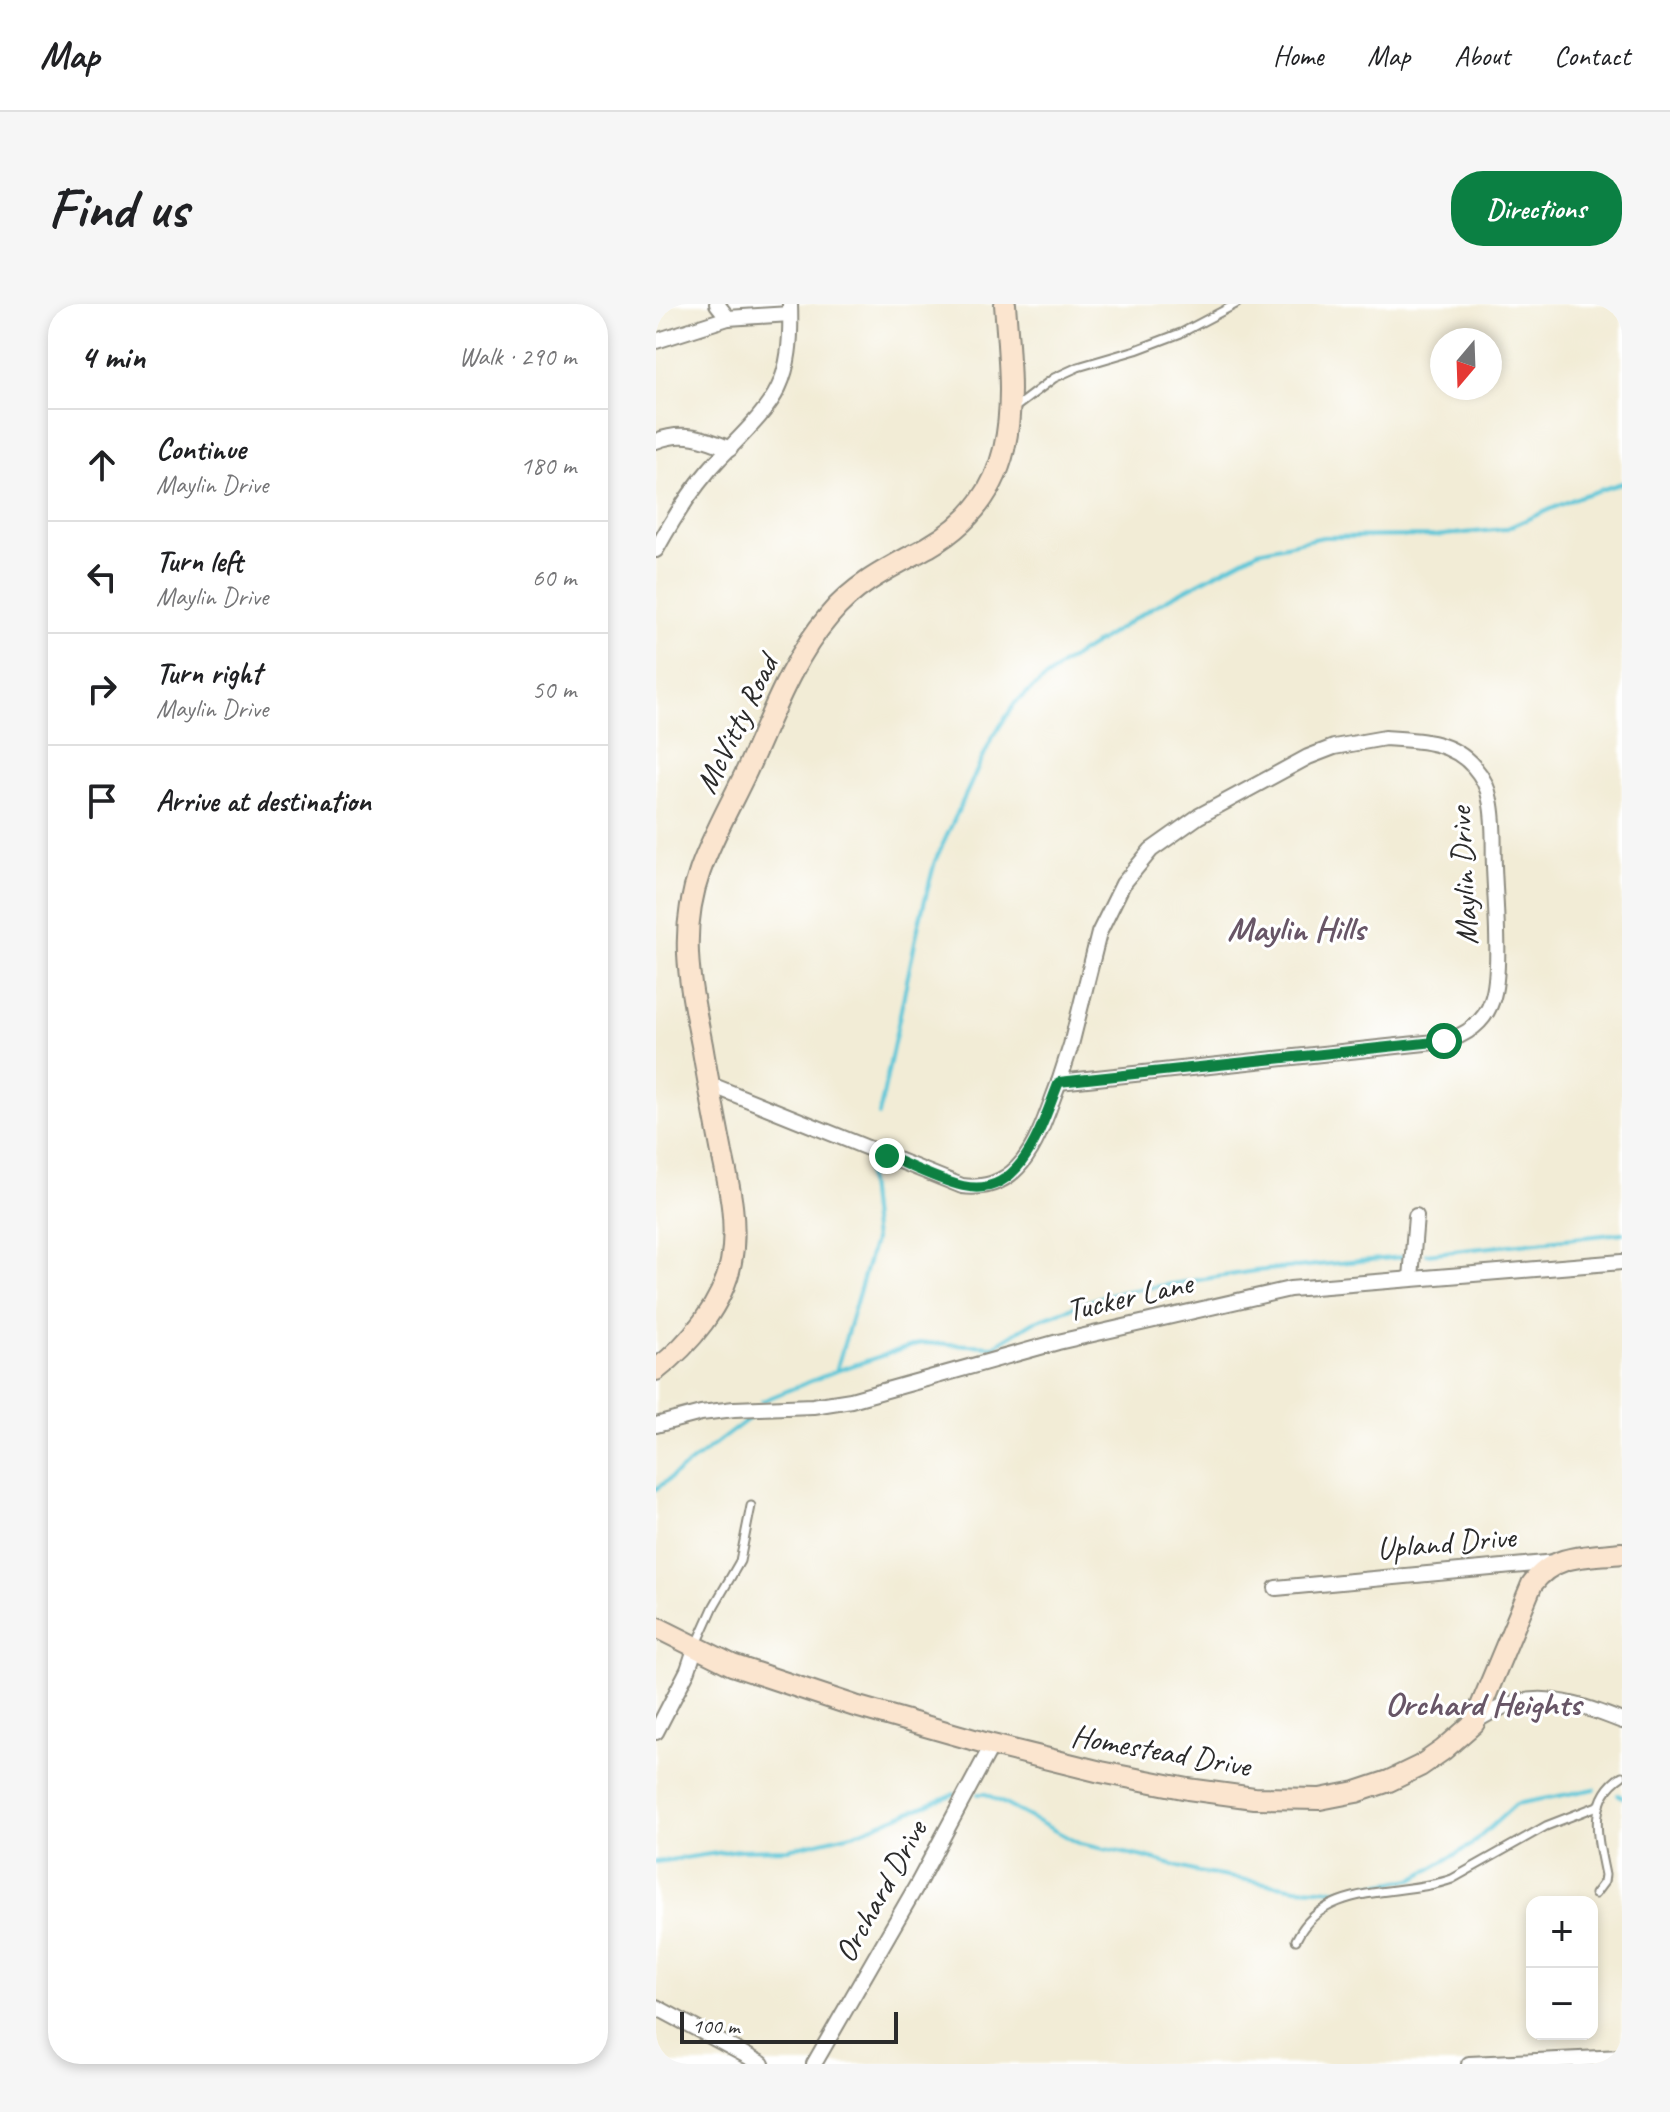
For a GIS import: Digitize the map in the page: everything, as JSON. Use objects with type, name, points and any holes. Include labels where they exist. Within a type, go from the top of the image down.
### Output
[{"type":"street","points":[[717,304],[728,318]]},
{"type":"street","name":"McVitty Road","points":[[656,1370],[705,1319],[724,1285],[735,1238],[734,1216],[688,977],[686,949],[693,895],[701,868],[774,711],[828,616],[863,583],[954,530],[971,514],[997,476],[1005,454],[1011,410],[1005,304]]},
{"type":"street","points":[[656,341],[728,318],[790,309],[790,344],[780,386],[757,422],[692,490],[656,550]]},
{"type":"street","points":[[656,441],[682,435],[701,437],[730,449]]},
{"type":"street","name":"Maylin Drive","points":[[709,1084],[962,1186],[978,1188],[1004,1181],[1023,1162],[1059,1082],[1099,933],[1110,907],[1140,862],[1175,832],[1210,810],[1308,757],[1334,747],[1359,741],[1415,740],[1440,744],[1463,756],[1475,768],[1484,781],[1492,809],[1496,925],[1496,987],[1485,1014],[1475,1026],[1444,1041],[1059,1082]]},
{"type":"street","points":[[1411,1278],[1416,1216]]},
{"type":"street","name":"Tucker Lane","points":[[656,1425],[723,1411],[813,1406],[851,1400],[1058,1342],[1290,1289],[1622,1262]]},
{"type":"street","name":"Upland Drive","points":[[1276,1588],[1622,1553]]},
{"type":"street","name":"Homestead Drive","points":[[656,1627],[732,1665],[855,1706],[992,1745],[1101,1772],[1188,1789],[1254,1798],[1309,1799],[1356,1792],[1389,1781],[1420,1766],[1474,1723],[1532,1584],[1556,1562]]},
{"type":"street","points":[[656,1732],[688,1670],[695,1649]]},
{"type":"street","points":[[1474,1723],[1498,1708],[1535,1699],[1570,1702],[1622,1721]]},
{"type":"street","name":"Orchard Drive","points":[[814,2064],[917,1885],[992,1745]]},
{"type":"street","points":[[656,2007],[762,2064]]},
{"type":"street","points":[[1469,2064],[1622,2057]]},
{"type":"lane","points":[[1011,410],[1031,393],[1078,367],[1181,333],[1236,304]]},
{"type":"lane","points":[[695,1649],[714,1606],[740,1561],[751,1506]]},
{"type":"lane","points":[[1595,1894],[1605,1875],[1596,1826],[1600,1805],[1608,1788],[1622,1776]]},
{"type":"lane","points":[[1296,1940],[1317,1912],[1334,1902],[1349,1897],[1436,1885],[1572,1813],[1600,1805]]},
{"type":"waterway","points":[[879,1115],[935,861],[991,740],[1015,703],[1063,664],[1153,607],[1258,551],[1323,537],[1434,536],[1505,529],[1578,497],[1622,483]]},
{"type":"waterway","points":[[836,1371],[874,1241],[867,1172]]},
{"type":"waterway","points":[[1426,1254],[1622,1233]]},
{"type":"waterway","points":[[762,1401],[836,1371],[921,1343],[994,1346],[1033,1322],[1109,1294],[1255,1271],[1402,1257]]},
{"type":"waterway","points":[[656,1489],[751,1417]]},
{"type":"waterway","points":[[978,1794],[986,1794],[1080,1844],[1197,1872],[1296,1888],[1344,1890],[1413,1879],[1470,1846],[1516,1804],[1595,1789]]},
{"type":"waterway","points":[[656,1862],[738,1850],[788,1849],[856,1833],[954,1794]]},
{"type":"waterway","points":[[1618,1795],[1622,1797]]},
{"type":"district","name":"Maylin Hills","points":[[1296,928]]},
{"type":"district","name":"Orchard Heights","points":[[1483,1703]]},
{"type":"route","points":[[887,1156],[962,1186],[991,1186],[1004,1181],[1023,1162],[1059,1082],[1444,1041]]}]
